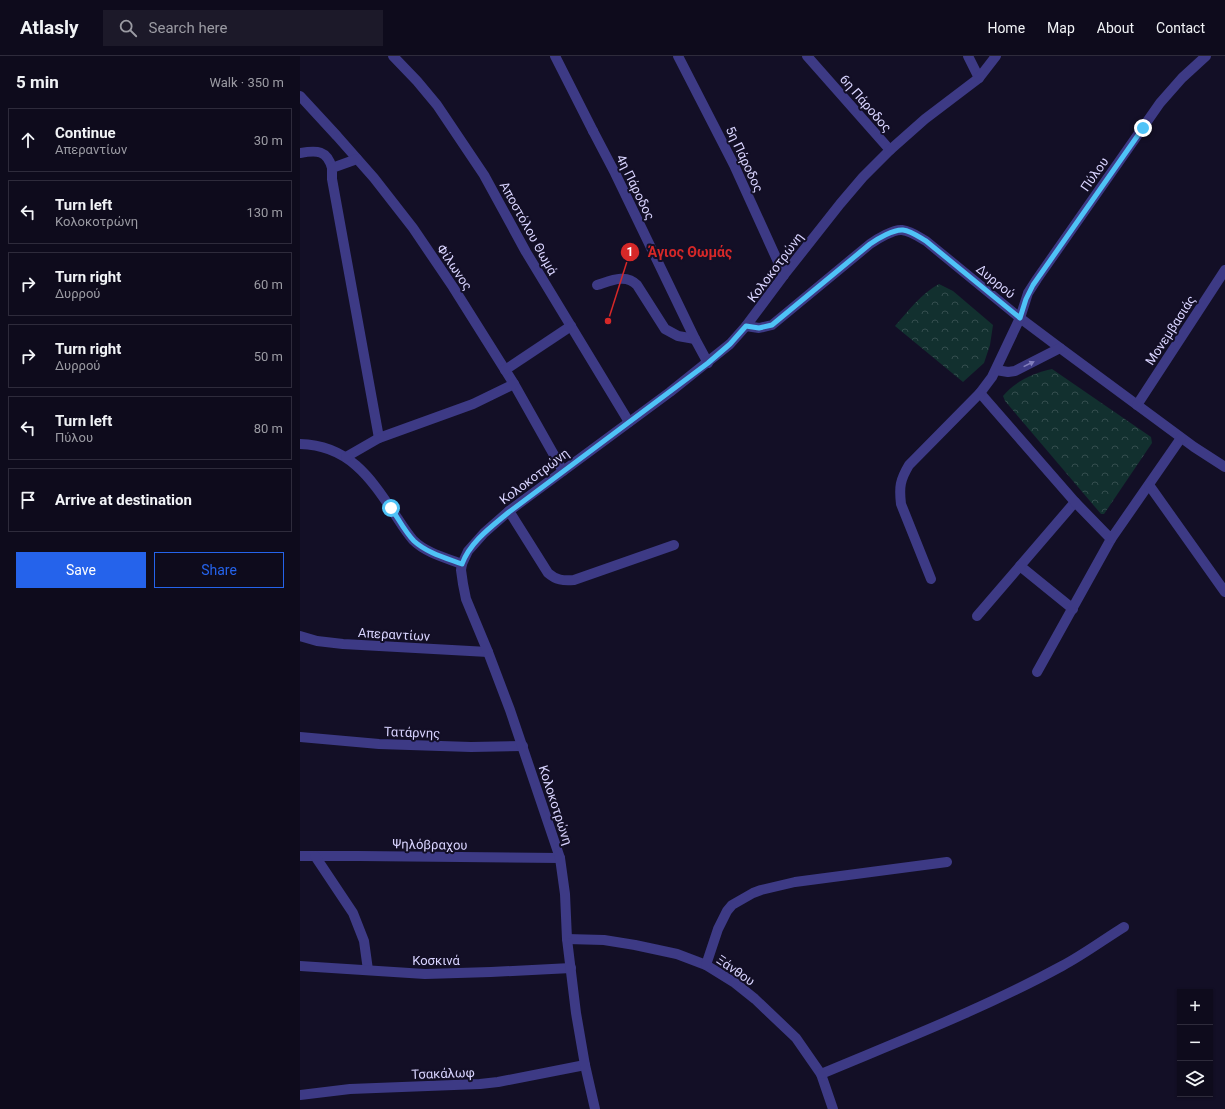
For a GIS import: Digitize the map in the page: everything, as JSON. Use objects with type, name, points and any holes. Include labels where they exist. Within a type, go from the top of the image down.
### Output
[{"type":"street","name":"Αποστόλου Θωμά","points":[[394,56],[437,105],[484,175],[526,252],[629,422]]},
{"type":"street","name":"4η Πάροδος","points":[[555,56],[615,173],[708,363]]},
{"type":"street","name":"5η Πάροδος","points":[[678,56],[731,158],[784,275]]},
{"type":"street","name":"6η Πάροδος","points":[[807,56],[890,150]]},
{"type":"street","points":[[968,56],[978,78]]},
{"type":"street","name":"Κολοκοτρώνη","points":[[595,1109],[585,1065],[576,1013],[567,938],[565,894],[560,858],[523,746],[488,652],[466,599],[462,577],[462,564],[468,551],[484,533],[509,512],[708,363],[730,344],[746,326],[784,275],[858,182],[890,150],[925,119],[978,78],[996,56]]},
{"type":"street","name":"Πύλου","points":[[932,579],[901,504],[900,490],[902,477],[909,465],[980,393],[992,377],[1020,318],[1026,299],[1033,285],[1160,104],[1175,85],[1206,56]]},
{"type":"street","name":"Φίλωνος","points":[[300,96],[374,178],[413,228],[453,287],[514,384],[563,471]]},
{"type":"street","points":[[300,153],[323,153],[330,161],[332,168],[334,190],[379,438]]},
{"type":"street","points":[[332,168],[357,159]]},
{"type":"street","name":"Δυρρού","points":[[746,326],[759,328],[772,325],[870,244],[881,237],[901,229],[911,232],[926,241],[1020,318],[1181,438],[1225,467]]},
{"type":"street","name":"Μονεμβασιάς","points":[[1137,405],[1225,270]]},
{"type":"street","points":[[597,285],[621,278],[628,278],[634,281],[665,329],[678,336],[695,339]]},
{"type":"street","points":[[505,370],[571,326]]},
{"type":"street","points":[[996,370],[1008,372],[1015,371],[1060,348]]},
{"type":"street","points":[[346,457],[379,438],[473,404],[514,384]]},
{"type":"street","points":[[980,393],[1075,502],[1111,539]]},
{"type":"street","points":[[1037,672],[1111,539],[1181,438]]},
{"type":"street","points":[[300,444],[326,448],[346,457],[374,483],[414,541],[429,551],[462,564]]},
{"type":"street","points":[[1149,485],[1225,592]]},
{"type":"street","points":[[977,616],[1075,502]]},
{"type":"street","points":[[509,512],[548,573],[554,578],[563,581],[574,580],[674,545]]},
{"type":"street","points":[[1020,566],[1073,609]]},
{"type":"street","name":"Απεραντίων","points":[[300,636],[317,641],[344,644],[488,652]]},
{"type":"street","name":"Τατάρνης","points":[[300,736],[379,744],[471,747],[523,746]]},
{"type":"street","name":"Ψηλόβραχου","points":[[300,856],[560,858]]},
{"type":"street","points":[[315,856],[353,913],[364,941],[368,970]]},
{"type":"street","points":[[706,965],[718,929],[727,911],[732,905],[761,890],[795,882],[947,862]]},
{"type":"street","points":[[820,1074],[1015,991],[1064,966],[1124,927]]},
{"type":"street","name":"Ξάνθου","points":[[567,938],[604,940],[677,954],[706,965],[735,983],[755,999],[796,1038],[820,1074],[833,1109]]},
{"type":"street","name":"Κοσκινά","points":[[300,966],[425,974],[571,968]]},
{"type":"street","name":"Τσακάλωφ","points":[[300,1095],[350,1090],[480,1084],[498,1082],[585,1065]]},
{"type":"green space","points":[[939,284],[953,291],[993,325],[990,345],[984,363],[963,382],[895,326],[921,297]]},
{"type":"green space","points":[[1052,369],[1151,437],[1152,443],[1104,514],[1101,514],[1005,401],[1003,396],[1013,386],[1025,378]]},
{"type":"place","name":"Άγιος Θωμάς","points":[[608,321]]},
{"type":"route","points":[[391,508],[414,541],[429,551],[462,564],[468,551],[484,533],[509,512],[708,363],[730,344],[746,326],[765,328],[772,325],[874,241],[901,229],[911,232],[926,241],[1020,318],[1028,293],[1033,285],[1143,128]]}]
